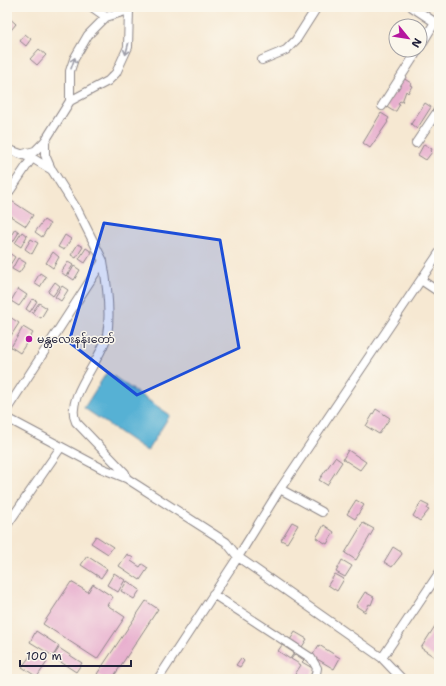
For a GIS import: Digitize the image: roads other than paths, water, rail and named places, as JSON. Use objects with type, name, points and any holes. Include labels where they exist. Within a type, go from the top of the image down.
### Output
[{"type":"street","points":[[92,7],[106,17]]},
{"type":"street","points":[[262,60],[286,50],[296,40],[317,7]]},
{"type":"street","points":[[412,7],[437,23],[428,36]]},
{"type":"street","points":[[23,154],[35,151],[45,142],[70,101],[108,81],[116,73],[128,47],[130,9],[106,17],[88,34],[74,59],[70,71],[70,101]]},
{"type":"street","points":[[382,106],[413,58]]},
{"type":"street","points":[[416,143],[439,109]]},
{"type":"street","points":[[45,142],[45,155],[52,170],[78,211],[103,261],[107,312],[107,336],[76,399],[73,414],[76,422],[125,473],[126,478]]},
{"type":"street","points":[[7,149],[32,158],[52,170]]},
{"type":"street","points":[[7,195],[32,158]]},
{"type":"street","points":[[158,679],[238,557],[280,489],[439,253]]},
{"type":"street","points":[[7,409],[103,261]]},
{"type":"street","points":[[421,280],[439,292]]},
{"type":"street","points":[[7,418],[114,474],[126,478],[226,542],[238,557],[382,658],[401,678]]},
{"type":"street","points":[[7,525],[61,447]]},
{"type":"street","points":[[280,489],[322,512]]},
{"type":"street","points":[[382,658],[439,573]]},
{"type":"street","points":[[213,594],[311,658],[318,668],[315,679]]},
{"type":"water","points":[[107,372],[170,415],[147,451],[84,408]]},
{"type":"place","name":"မန္တလေးနန်းတော်","points":[[29,339]]}]
